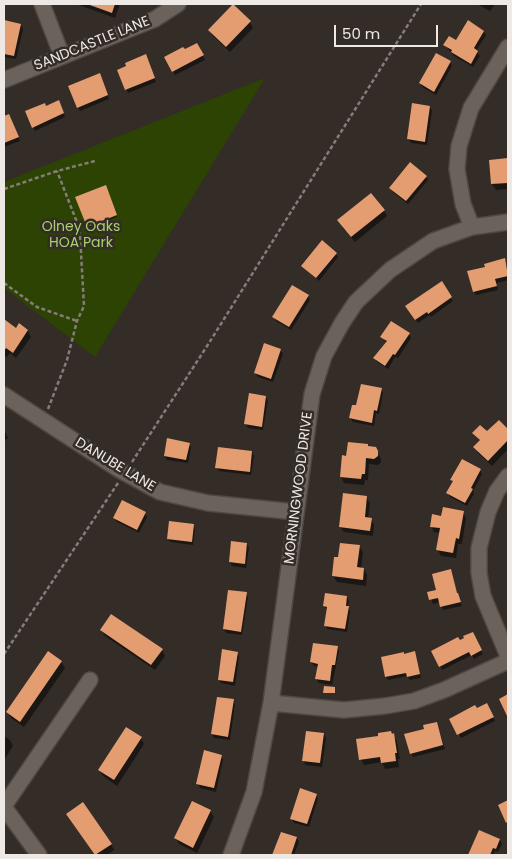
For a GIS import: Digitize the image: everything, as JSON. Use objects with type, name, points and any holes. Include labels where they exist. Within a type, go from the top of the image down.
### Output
[{"type":"street","points":[[42,4],[62,56]]},
{"type":"street","name":"SANDCASTLE LANE","points":[[4,80],[155,19],[178,4]]},
{"type":"street","points":[[472,227],[464,204],[457,169],[458,146],[471,108],[508,47]]},
{"type":"street","name":"MORNINGWOOD DRIVE","points":[[231,855],[254,792],[271,703],[312,394],[324,356],[356,302],[390,270],[433,241],[472,227],[508,222]]},
{"type":"street","name":"DANUBE LANE","points":[[4,395],[124,473],[160,492],[208,503],[296,512]]},
{"type":"street","points":[[508,476],[497,491],[488,512],[480,548],[479,573],[483,596],[508,656]]},
{"type":"street","points":[[271,703],[344,710],[414,701],[444,690],[508,661]]},
{"type":"street","points":[[40,855],[4,807],[90,680]]},
{"type":"path","points":[[4,654],[209,344],[421,4]]},
{"type":"path","points":[[4,189],[57,171],[95,161]]},
{"type":"path","points":[[42,420],[54,397],[77,321],[84,306],[78,225],[57,171]]},
{"type":"path","points":[[4,283],[37,307],[77,321]]},
{"type":"green space","name":"Olney Oaks HOA Park","points":[[265,78],[95,357],[4,288],[4,182]]},
{"type":"building","points":[[87,4],[115,4],[112,13]]},
{"type":"building","points":[[233,4],[251,21],[226,47],[208,30]]},
{"type":"building","points":[[4,20],[21,24],[14,56],[4,54]]},
{"type":"building","points":[[468,20],[484,31],[474,48],[478,51],[471,64],[443,45],[449,36],[456,40]]},
{"type":"building","points":[[197,43],[204,55],[172,72],[164,57],[183,47],[185,49]]},
{"type":"building","points":[[436,53],[451,61],[434,92],[419,83]]},
{"type":"building","points":[[146,54],[155,78],[125,90],[117,70],[126,66],[125,63]]},
{"type":"building","points":[[100,73],[108,95],[77,108],[68,86]]},
{"type":"building","points":[[59,100],[64,113],[32,128],[25,111],[45,103],[46,106]]},
{"type":"building","points":[[412,103],[430,106],[425,142],[407,139]]},
{"type":"building","points":[[9,114],[19,137],[4,143],[4,116]]},
{"type":"building","points":[[508,158],[508,183],[491,184],[489,160]]},
{"type":"building","points":[[410,162],[427,176],[406,201],[389,188]]},
{"type":"building","points":[[106,185],[117,215],[87,227],[75,197]]},
{"type":"building","points":[[371,193],[385,210],[351,237],[337,220]]},
{"type":"building","points":[[322,240],[337,253],[316,278],[301,266]]},
{"type":"building","points":[[505,258],[508,276],[495,279],[497,286],[473,292],[467,271],[485,267],[484,264]]},
{"type":"building","points":[[442,281],[452,297],[428,314],[427,312],[415,320],[405,306]]},
{"type":"building","points":[[292,285],[309,295],[289,327],[272,317]]},
{"type":"building","points":[[4,319],[16,328],[19,323],[28,330],[13,353],[6,348],[4,351]]},
{"type":"building","points":[[391,321],[410,333],[385,366],[373,358],[387,341],[380,337]]},
{"type":"building","points":[[264,343],[281,349],[271,379],[254,373]]},
{"type":"building","points":[[361,384],[382,388],[377,411],[374,410],[372,423],[349,418],[352,405],[356,405]]},
{"type":"building","points":[[249,393],[266,396],[262,427],[244,424]]},
{"type":"building","points":[[499,420],[508,429],[508,440],[488,461],[473,447],[480,440],[472,433],[480,425],[487,431]]},
{"type":"building","points":[[167,438],[190,443],[186,460],[164,456]]},
{"type":"building","points":[[348,442],[368,444],[368,446],[376,447],[378,451],[378,456],[374,459],[366,458],[365,474],[362,474],[361,479],[340,477],[342,455],[346,456]]},
{"type":"building","points":[[218,447],[252,451],[250,472],[215,468]]},
{"type":"building","points":[[462,459],[481,469],[465,503],[446,493],[453,481],[450,480]]},
{"type":"building","points":[[343,493],[367,496],[365,517],[372,518],[370,531],[339,527]]},
{"type":"building","points":[[122,500],[146,512],[137,530],[113,518]]},
{"type":"building","points":[[443,507],[464,511],[459,539],[456,538],[453,553],[436,550],[440,528],[430,527],[432,514],[441,516]]},
{"type":"building","points":[[169,521],[194,524],[192,542],[167,539]]},
{"type":"building","points":[[231,541],[247,543],[245,564],[229,562]]},
{"type":"building","points":[[340,543],[360,545],[357,567],[364,568],[363,580],[332,576],[334,557],[338,557]]},
{"type":"building","points":[[451,569],[461,602],[440,607],[438,598],[429,600],[427,592],[436,590],[432,574]]},
{"type":"building","points":[[228,590],[247,592],[241,632],[223,629]]},
{"type":"building","points":[[325,593],[347,596],[346,606],[349,606],[345,629],[324,626],[327,607],[323,606]]},
{"type":"building","points":[[111,614],[163,649],[151,665],[100,630]]},
{"type":"building","points":[[473,632],[482,650],[471,656],[469,652],[439,667],[431,651],[458,637],[460,640],[464,638],[463,636]]},
{"type":"building","points":[[313,643],[338,646],[335,665],[332,665],[330,681],[315,679],[318,664],[310,662]]},
{"type":"building","points":[[222,649],[238,652],[233,682],[218,680]]},
{"type":"building","points":[[48,651],[62,661],[20,722],[6,712]]},
{"type":"building","points":[[415,651],[420,674],[407,677],[406,673],[385,677],[381,657]]},
{"type":"building","points":[[324,686],[335,687],[335,693],[323,693]]},
{"type":"building","points":[[508,694],[508,718],[499,699]]},
{"type":"building","points":[[217,697],[234,699],[228,737],[211,734]]},
{"type":"building","points":[[487,703],[494,717],[457,735],[449,719],[475,705],[477,708]]},
{"type":"building","points":[[437,722],[443,745],[410,754],[404,734],[424,729],[423,725]]},
{"type":"building","points":[[126,727],[142,737],[114,780],[98,770]]},
{"type":"building","points":[[306,731],[324,733],[320,763],[302,761]]},
{"type":"building","points":[[391,731],[392,734],[394,733],[397,753],[395,753],[396,761],[381,763],[380,757],[359,760],[356,739],[378,736],[378,733]]},
{"type":"building","points":[[204,750],[222,755],[214,788],[196,784]]},
{"type":"building","points":[[300,788],[317,794],[307,824],[290,819]]},
{"type":"building","points":[[508,800],[508,821],[506,823],[498,805]]},
{"type":"building","points":[[192,801],[211,810],[193,848],[174,838]]},
{"type":"building","points":[[83,802],[112,844],[95,855],[66,814]]},
{"type":"building","points":[[479,830],[500,839],[496,849],[493,848],[490,855],[468,855]]},
{"type":"building","points":[[281,832],[297,837],[291,855],[272,855]]}]
